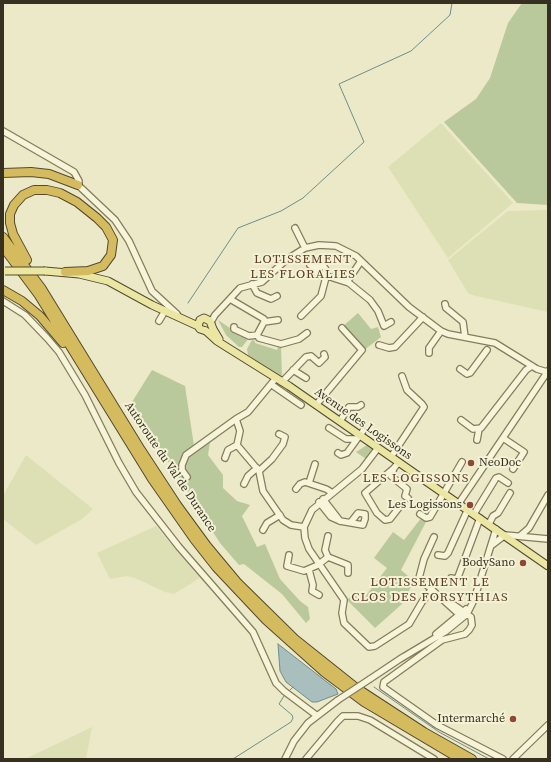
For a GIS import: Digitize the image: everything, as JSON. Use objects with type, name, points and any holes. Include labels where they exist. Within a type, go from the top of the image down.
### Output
[{"type":"highway","points":[[3,173],[31,172],[49,174],[78,186]]},
{"type":"highway","points":[[62,319],[52,298],[22,252],[13,234],[10,214],[14,205],[23,195],[41,189],[64,195],[97,218],[111,235],[112,250],[106,264],[94,270],[65,272]]},
{"type":"highway","name":"Autoroute du Val de Durance","points":[[3,237],[24,263],[62,319],[141,450],[177,505],[207,546],[237,582],[296,640],[355,687],[417,728],[472,759]]},
{"type":"highway","name":"Autoroute du Val de Durance","points":[[3,246],[38,294],[152,479],[194,539],[216,567],[266,620],[324,672],[364,702],[460,759]]},
{"type":"highway","points":[[3,290],[22,301],[54,330],[134,456],[152,479]]},
{"type":"main road","points":[[4,271],[65,272],[108,281],[151,304],[188,321],[198,324],[209,324]]},
{"type":"main road","points":[[198,324],[200,330],[209,324]]},
{"type":"main road","name":"Avenue des Logissons","points":[[209,324],[223,344],[340,421],[548,566]]},
{"type":"street","points":[[3,131],[74,172],[77,177],[78,186],[115,220],[129,241],[152,291],[153,296],[151,304]]},
{"type":"street","points":[[295,228],[305,248]]},
{"type":"street","points":[[209,324],[215,315],[240,288],[262,282],[286,260],[305,248],[319,245],[336,246],[346,250],[361,261],[409,307],[441,331],[465,338],[492,343],[546,373],[459,503]]},
{"type":"street","points":[[347,282],[361,261]]},
{"type":"street","points":[[310,265],[317,268],[318,274],[347,282],[370,300],[378,311],[384,326],[391,322]]},
{"type":"street","points":[[301,316],[321,296],[325,276]]},
{"type":"street","points":[[252,284],[257,293],[271,298],[277,296]]},
{"type":"street","points":[[152,291],[170,309],[188,321]]},
{"type":"street","points":[[230,299],[262,317],[264,322]]},
{"type":"street","points":[[3,300],[25,316],[59,352],[85,395],[119,463],[136,492],[179,547],[253,632],[276,683],[284,691],[316,715]]},
{"type":"street","points":[[445,304],[446,308],[463,322],[465,338]]},
{"type":"street","points":[[158,321],[164,310]]},
{"type":"street","points":[[379,345],[389,348],[395,347],[423,317]]},
{"type":"street","points":[[264,322],[278,320]]},
{"type":"street","points":[[256,335],[264,322]]},
{"type":"street","points":[[234,327],[234,329],[249,336],[256,335],[259,338],[281,344],[300,339],[307,333]]},
{"type":"street","points":[[316,405],[362,350],[342,328]]},
{"type":"street","points":[[429,353],[429,348],[441,331]]},
{"type":"street","points":[[460,369],[467,374],[470,373],[492,343]]},
{"type":"street","points":[[187,477],[182,470],[182,465],[186,455],[248,412],[272,385],[293,370],[306,357],[311,356],[319,363],[325,357],[324,354]]},
{"type":"street","points":[[477,440],[479,429],[526,370],[529,364]]},
{"type":"street","points":[[293,370],[306,378]]},
{"type":"street","points":[[391,457],[424,407],[407,390],[402,376]]},
{"type":"street","points":[[272,385],[301,405]]},
{"type":"street","points":[[340,421],[349,407],[358,407],[361,405]]},
{"type":"street","points":[[225,458],[228,450],[237,445],[240,431],[236,419]]},
{"type":"street","points":[[461,420],[473,429],[479,429]]},
{"type":"street","points":[[329,428],[346,439],[360,435]]},
{"type":"street","points":[[244,484],[248,476],[272,459],[283,444],[285,437],[279,434]]},
{"type":"street","points":[[338,453],[341,455],[348,453],[360,435]]},
{"type":"street","points":[[503,438],[523,451],[513,469]]},
{"type":"street","points":[[237,445],[258,470],[263,492],[280,515],[291,525],[304,527]]},
{"type":"street","points":[[378,448],[362,469],[331,492],[312,510],[304,527],[305,538],[309,549],[318,565],[344,600],[344,623],[369,647],[372,648],[409,624],[422,602],[432,589]]},
{"type":"street","points":[[399,462],[365,493],[377,513],[385,520],[390,519],[401,505]]},
{"type":"street","points":[[420,514],[426,518],[430,517],[462,462]]},
{"type":"street","points":[[309,483],[315,464]]},
{"type":"street","points":[[394,468],[391,473],[392,478],[407,489],[405,496],[408,498]]},
{"type":"street","points":[[452,578],[455,579],[458,577],[477,516],[496,478],[499,477],[508,483]]},
{"type":"street","points":[[296,490],[302,482],[326,488],[331,492]]},
{"type":"street","points":[[489,524],[493,516],[498,513],[510,493]]},
{"type":"street","points":[[521,535],[529,528],[548,495]]},
{"type":"street","points":[[321,501],[340,521],[352,522]]},
{"type":"street","points":[[438,555],[445,556],[448,553],[468,509]]},
{"type":"street","points":[[263,530],[267,523],[280,515]]},
{"type":"street","points":[[400,659],[445,632],[463,615],[474,600],[496,529]]},
{"type":"street","points":[[489,549],[496,540],[505,535],[521,535],[548,539]]},
{"type":"street","points":[[328,536],[326,550],[328,557]]},
{"type":"street","points":[[434,538],[424,559],[419,575],[420,580],[472,621],[471,628],[467,632],[442,640],[384,682],[383,687],[437,725],[502,759]]},
{"type":"street","points":[[290,555],[287,566],[304,571],[318,565],[328,557]]},
{"type":"street","points":[[328,557],[348,565],[348,573]]},
{"type":"street","points":[[309,570],[313,585],[312,591],[319,595]]},
{"type":"street","points":[[285,759],[294,741],[316,715],[463,615]]},
{"type":"street","points":[[306,759],[343,716],[358,716],[370,720],[434,759]]},
{"type":"street","points":[[513,759],[548,725]]},
{"type":"green space","points":[[522,3],[548,3],[548,205],[517,203],[444,122],[476,99],[490,78],[508,23]]},
{"type":"green space","points":[[441,123],[513,203],[448,258],[388,167]]},
{"type":"green space","points":[[548,210],[548,312],[468,293],[448,260],[508,211]]},
{"type":"green space","points":[[358,313],[371,329],[378,327],[381,337],[363,351],[342,327]]},
{"type":"green space","points":[[218,320],[230,328],[231,331],[249,338],[242,347],[239,347],[226,335]]},
{"type":"green space","points":[[252,340],[255,341],[255,343],[277,350],[278,347],[281,347],[282,377],[248,355],[247,349]]},
{"type":"green space","points":[[152,370],[185,386],[194,446],[211,435],[208,455],[223,475],[223,488],[237,501],[250,505],[242,516],[257,547],[265,544],[280,579],[300,601],[308,607],[310,619],[306,623],[282,594],[244,564],[239,565],[220,543],[170,464],[127,410]]},
{"type":"green space","points":[[367,445],[372,449],[372,451],[366,459],[356,452]]},
{"type":"green space","points":[[26,455],[93,509],[82,519],[36,545],[3,519],[3,496]]},
{"type":"green space","points":[[422,517],[427,520],[401,570],[414,581],[402,604],[375,628],[347,600],[357,591],[364,598],[387,568],[374,558],[393,532],[404,540]]},
{"type":"green space","points":[[156,526],[200,578],[174,594],[165,592],[135,578],[127,576],[110,579],[97,553]]},
{"type":"green space","points":[[92,727],[86,759],[24,759],[27,758]]},
{"type":"water","points":[[278,644],[336,689],[338,694],[317,702],[312,702],[286,682],[280,671]]},
{"type":"waterway","points":[[188,303],[238,228],[281,211],[303,198],[364,142],[339,84],[411,51],[450,15],[452,3]]},
{"type":"waterway","points":[[289,691],[293,687]]},
{"type":"waterway","points":[[374,687],[439,732],[489,759]]},
{"type":"waterway","points":[[233,759],[291,722],[293,718],[292,715],[279,704],[284,696]]},
{"type":"place","name":"NeoDoc","points":[[471,463]]},
{"type":"place","name":"Les Logissons","points":[[470,505]]},
{"type":"place","name":"BodySano","points":[[523,563]]},
{"type":"place","name":"Intermarché","points":[[513,719]]},
{"type":"district","name":"LOTISSEMENT LES FLORALIES","points":[[303,268]]},
{"type":"district","name":"LES LOGISSONS","points":[[416,479]]},
{"type":"district","name":"LOTISSEMENT LE CLOS DES FORSYTHIAS","points":[[430,590]]}]
